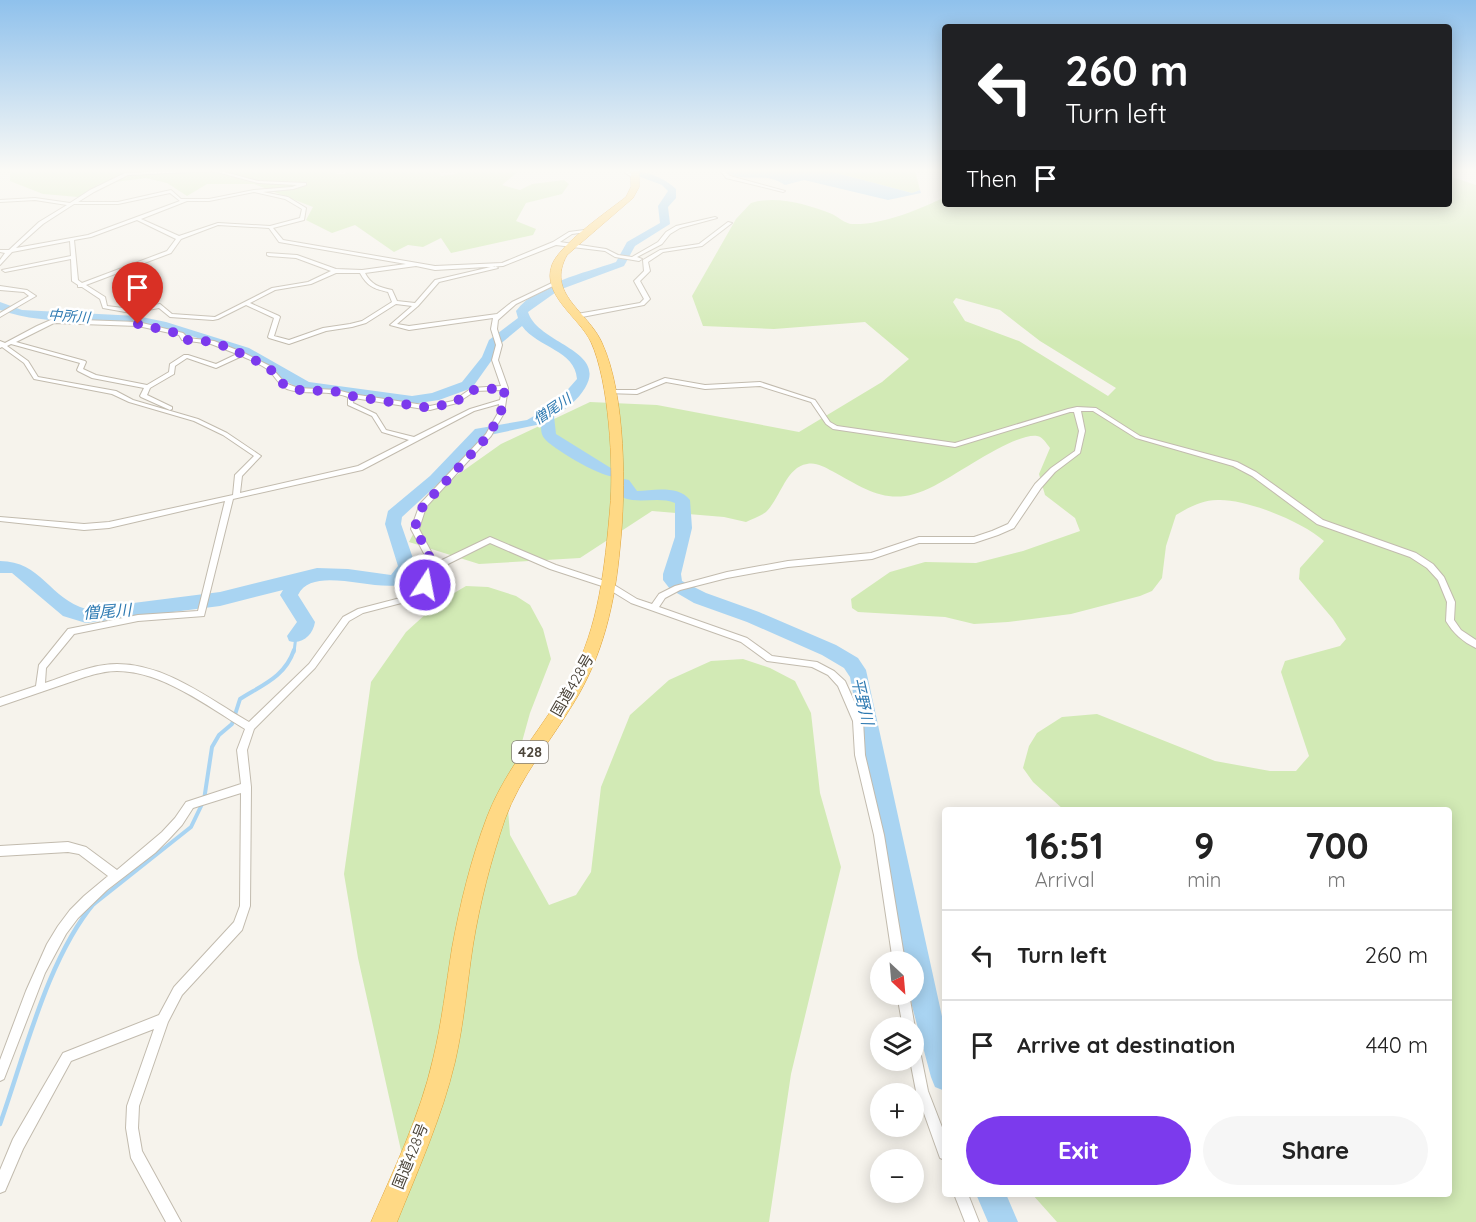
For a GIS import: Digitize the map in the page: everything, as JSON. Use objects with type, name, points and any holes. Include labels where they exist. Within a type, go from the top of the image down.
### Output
[{"type":"highway","points":[[557,287],[555,262],[595,227]]},
{"type":"highway","name":"国道428号","points":[[384,1222],[428,1112],[444,1062],[466,926],[497,816],[521,764],[578,681],[596,643],[608,585],[617,472],[600,350],[592,334],[557,287]]},
{"type":"street","points":[[0,263],[37,227]]},
{"type":"street","points":[[0,251],[9,252],[72,240],[114,227]]},
{"type":"street","points":[[155,227],[179,238]]},
{"type":"street","points":[[80,286],[169,252],[179,238],[210,227]]},
{"type":"street","points":[[270,227],[281,241],[435,268],[497,265],[519,258]]},
{"type":"street","points":[[634,257],[660,243],[668,233],[678,227]]},
{"type":"street","points":[[645,261],[662,251],[700,245],[725,227]]},
{"type":"street","points":[[557,287],[514,303],[498,316],[410,328],[393,326],[416,305],[437,280],[510,265],[535,249],[555,243],[571,232],[592,230]]},
{"type":"street","points":[[72,240],[73,276],[80,286],[104,298],[105,307],[131,311],[160,306],[170,315],[199,316],[207,320],[216,318],[274,289],[309,283],[335,271]]},
{"type":"street","points":[[555,243],[570,247],[606,250],[617,256],[634,257],[645,261]]},
{"type":"street","points":[[297,257],[312,248]]},
{"type":"street","points":[[269,254],[297,257],[335,271],[362,272],[414,265]]},
{"type":"street","points":[[4,270],[74,257]]},
{"type":"street","points":[[577,316],[642,304],[647,299],[637,281],[647,271],[645,261]]},
{"type":"street","points":[[362,272],[367,284],[378,290],[390,291],[395,302]]},
{"type":"street","points":[[0,288],[25,291],[33,296],[0,315]]},
{"type":"street","points":[[246,303],[277,317],[272,337],[290,342],[325,329],[364,322],[395,302],[416,305]]},
{"type":"street","points":[[174,1222],[136,1153],[132,1128],[134,1106],[162,1019],[178,991],[238,926],[245,906],[246,787],[242,750],[250,727],[312,666],[346,619],[361,611],[410,598],[419,593],[431,573],[432,561],[414,529],[423,506],[489,435],[495,426],[503,401],[505,388],[495,360],[499,345],[494,329],[498,316]]},
{"type":"street","points":[[1,345],[13,343],[42,324],[69,320],[120,326],[138,324],[181,334],[184,339],[191,341],[213,342],[269,368],[277,380],[288,387],[318,393],[343,392],[351,396],[430,408],[455,402],[474,390],[505,388]]},
{"type":"street","points":[[13,343],[83,362],[80,369],[91,377],[132,381],[148,387]]},
{"type":"street","points":[[1,345],[26,362],[36,378],[114,392],[131,401],[193,419],[225,434],[258,456],[239,475],[201,614],[138,618],[71,631],[42,667],[40,689]]},
{"type":"street","points":[[193,419],[194,414],[148,400],[143,396],[148,387],[172,373],[172,364],[186,356],[216,366],[240,355]]},
{"type":"street","points":[[607,393],[624,390],[637,392],[665,380],[705,387],[760,384],[813,400],[828,423],[835,428],[955,445],[1077,409],[1094,409],[1138,436],[1234,464],[1254,474],[1320,522],[1413,555],[1430,566],[1441,579],[1451,602],[1450,621],[1458,632],[1476,645]]},
{"type":"street","points":[[351,396],[350,404],[374,415],[384,431],[416,440]]},
{"type":"street","points":[[0,519],[84,527],[109,525],[360,468],[472,410],[503,401]]},
{"type":"street","points":[[655,607],[662,596],[678,588],[727,575],[788,564],[872,556],[919,540],[974,540],[1011,526],[1038,486],[1053,470],[1078,452],[1082,431],[1077,409]]},
{"type":"street","points":[[431,573],[441,572],[445,562],[490,540],[553,567],[608,585],[634,601],[744,640],[770,659],[814,664],[831,673],[842,684],[858,721],[860,755],[879,835],[897,951]]},
{"type":"street","points":[[0,702],[98,669],[128,668],[158,675],[250,727]]},
{"type":"street","points":[[0,1075],[55,941],[72,916],[99,888],[164,838],[180,822],[190,805],[246,787]]},
{"type":"street","points":[[0,851],[68,847],[82,850],[115,875]]},
{"type":"street","points":[[0,1186],[18,1144],[67,1057],[162,1019]]},
{"type":"street","points":[[918,1071],[922,1091],[942,1145]]},
{"type":"street","points":[[962,1197],[972,1222]]},
{"type":"green space","points":[[320,227],[349,227],[332,233]]},
{"type":"green space","points":[[358,227],[531,227],[536,229],[533,235],[451,253],[441,238],[423,247],[408,245],[394,252]]},
{"type":"green space","points":[[731,227],[1476,227],[1476,1222],[1057,1222],[1035,1197],[1452,1197],[1452,807],[1061,807],[1033,782],[1023,768],[1029,746],[1037,733],[1062,717],[1097,714],[1215,761],[1270,771],[1296,771],[1309,756],[1281,672],[1285,661],[1340,646],[1346,639],[1333,619],[1299,579],[1300,568],[1324,541],[1315,534],[1290,520],[1260,508],[1232,501],[1208,501],[1191,506],[1176,515],[1166,546],[1162,578],[1152,591],[1140,596],[1071,614],[974,624],[945,617],[858,612],[852,608],[851,599],[890,572],[925,562],[976,563],[1023,551],[1080,531],[1075,518],[1045,495],[1039,474],[1050,448],[1043,439],[1037,436],[1014,441],[934,486],[906,496],[882,495],[823,466],[807,464],[800,466],[788,477],[766,512],[746,522],[724,517],[652,511],[580,558],[479,564],[409,542],[436,490],[501,444],[590,402],[657,405],[799,432],[882,382],[909,359],[865,322],[774,329],[703,326],[692,296]],"holes":[[[956,298],[1000,310],[1040,341],[1116,388],[1108,396],[1019,341],[965,321],[953,302]]]},
{"type":"green space","points":[[466,586],[488,587],[516,596],[530,605],[543,629],[551,659],[530,713],[507,796],[510,835],[549,905],[576,895],[591,872],[601,787],[630,715],[669,680],[711,661],[743,659],[770,668],[795,681],[811,713],[820,793],[841,867],[791,1074],[769,1222],[395,1222],[402,1155],[358,958],[344,874],[371,682],[406,632],[439,602]]},
{"type":"waterway","name":"僧尾川","points":[[296,636],[305,628],[306,622],[289,595],[294,584],[317,574],[348,575],[388,582],[397,580],[407,567],[393,524],[394,515],[435,479],[480,432],[531,424],[560,407],[576,392],[584,379],[583,366],[567,352],[538,336],[525,321],[522,311],[543,294],[555,288],[620,264],[631,244],[660,227]]},
{"type":"waterway","name":"中所川","points":[[0,306],[20,313],[104,320],[137,320],[166,326],[244,351],[262,359],[295,382],[307,386],[412,400],[434,397],[467,385],[488,357],[493,343],[523,320]]},
{"type":"waterway","name":"平野川","points":[[547,416],[549,435],[554,440],[609,473]]},
{"type":"waterway","name":"平野川","points":[[624,484],[630,494],[635,496],[670,495],[682,500],[684,528],[672,574],[672,580],[676,585],[700,598],[753,617],[829,650],[851,663],[859,675],[925,1006],[942,1066]]},
{"type":"waterway","name":"僧尾川","points":[[0,567],[15,567],[33,579],[53,600],[69,611],[86,616],[220,599],[300,579]]},
{"type":"waterway","points":[[294,652],[296,636]]},
{"type":"waterway","points":[[94,904],[191,827],[204,800],[212,747],[219,735],[232,724],[240,699],[279,674],[294,650]]},
{"type":"waterway","points":[[0,1124],[51,978],[78,924],[95,902]]},
{"type":"waterway","name":"平野川","points":[[992,1197],[1003,1222]]},
{"type":"route","points":[[138,324],[181,334],[184,339],[191,341],[213,342],[269,368],[277,380],[288,387],[304,391],[343,392],[351,396],[430,408],[455,402],[474,390],[505,388],[501,412],[489,435],[423,506],[414,529],[432,561],[431,573],[425,585]]}]
